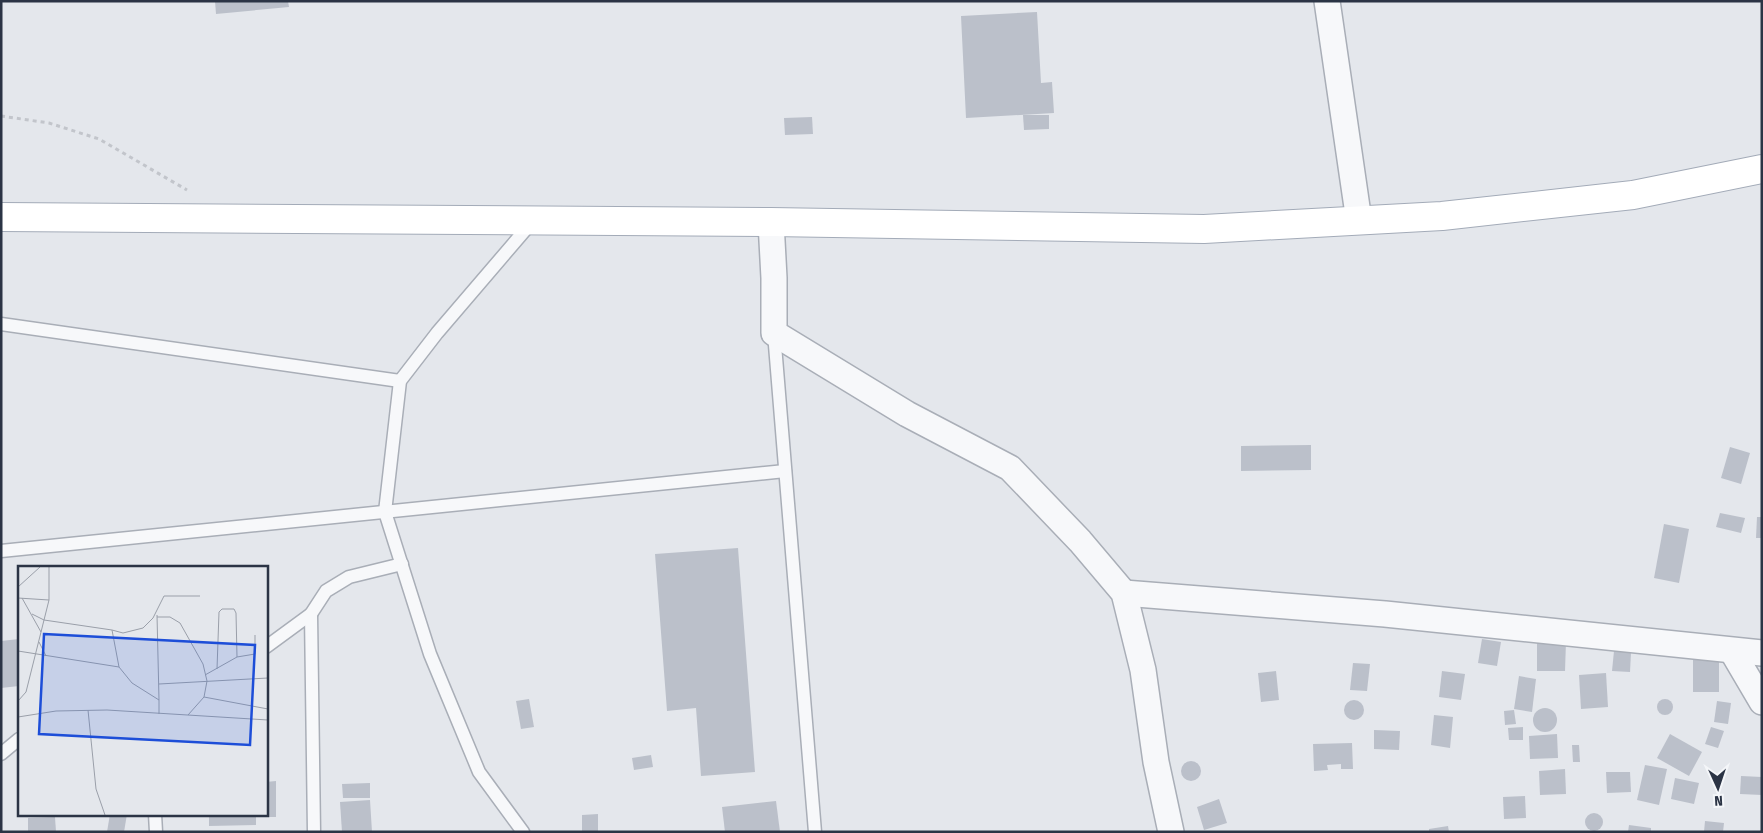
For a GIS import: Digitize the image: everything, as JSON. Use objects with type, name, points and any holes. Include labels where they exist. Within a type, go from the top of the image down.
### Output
[{"type":"main road","points":[[1,218],[771,222],[1204,229],[1442,216],[1633,195],[1762,169]]},
{"type":"street","points":[[1327,1],[1359,220]]},
{"type":"street","points":[[771,222],[774,333],[907,414],[1010,468],[1080,540],[1124,593],[1144,670],[1156,762],[1171,832]]},
{"type":"street","points":[[1124,593],[1385,614],[1762,653]]},
{"type":"street","points":[[1732,651],[1762,702]]},
{"type":"lane","points":[[523,832],[479,772],[430,654],[385,512],[400,381],[436,332],[533,220]]},
{"type":"lane","points":[[1,324],[400,381]]},
{"type":"lane","points":[[774,333],[815,832]]},
{"type":"lane","points":[[1,551],[785,471]]},
{"type":"lane","points":[[268,646],[311,614],[326,591],[349,578],[402,564]]},
{"type":"lane","points":[[311,614],[314,832]]},
{"type":"lane","points":[[1,754],[18,740]]},
{"type":"lane","points":[[155,816],[156,832]]},
{"type":"path","points":[[1,116],[49,123],[99,139],[192,193]]},
{"type":"building","points":[[215,1],[288,1],[289,7],[216,14]]},
{"type":"building","points":[[1037,12],[1041,83],[1052,82],[1054,113],[966,118],[961,16]]},
{"type":"building","points":[[1023,115],[1049,115],[1049,129],[1024,130]]},
{"type":"building","points":[[812,117],[813,134],[785,135],[784,118]]},
{"type":"building","points":[[1311,445],[1311,470],[1241,471],[1241,446]]},
{"type":"building","points":[[1730,447],[1750,453],[1741,484],[1721,478]]},
{"type":"building","points":[[1720,513],[1745,518],[1741,533],[1716,527]]},
{"type":"building","points":[[1757,517],[1762,517],[1762,538],[1756,538]]},
{"type":"building","points":[[1664,524],[1689,529],[1679,583],[1654,578]]},
{"type":"building","points":[[738,548],[755,772],[701,776],[696,708],[667,711],[655,554]]},
{"type":"building","points":[[18,639],[18,686],[1,688],[1,641]]},
{"type":"building","points":[[1482,639],[1501,642],[1497,666],[1478,663]]},
{"type":"building","points":[[1537,641],[1566,641],[1565,671],[1537,671]]},
{"type":"building","points":[[1614,651],[1631,652],[1630,672],[1612,671]]},
{"type":"building","points":[[1693,660],[1719,660],[1719,692],[1693,692]]},
{"type":"building","points":[[1353,663],[1370,664],[1367,691],[1350,690]]},
{"type":"building","points":[[1276,671],[1279,700],[1261,702],[1258,673]]},
{"type":"building","points":[[1442,671],[1465,674],[1461,700],[1439,697]]},
{"type":"building","points":[[1606,673],[1608,707],[1581,709],[1579,675]]},
{"type":"building","points":[[1519,676],[1536,679],[1532,712],[1514,709]]},
{"type":"building","points":[[529,699],[534,727],[521,729],[516,701]]},
{"type":"building","points":[[1665,699],[1671,701],[1673,707],[1671,713],[1665,715],[1659,713],[1657,707],[1659,701]]},
{"type":"building","points":[[1350,700],[1358,700],[1364,706],[1364,714],[1358,720],[1350,720],[1344,714],[1344,706]]},
{"type":"building","points":[[1717,701],[1731,703],[1728,724],[1714,722]]},
{"type":"building","points":[[1545,708],[1553,712],[1557,720],[1553,728],[1545,732],[1537,728],[1533,720],[1537,712]]},
{"type":"building","points":[[1514,710],[1516,724],[1505,725],[1504,711]]},
{"type":"building","points":[[1434,715],[1453,717],[1450,748],[1431,745]]},
{"type":"building","points":[[1523,727],[1523,740],[1509,740],[1508,728]]},
{"type":"building","points":[[1711,727],[1724,731],[1718,748],[1705,744]]},
{"type":"building","points":[[1374,730],[1400,731],[1399,750],[1374,749]]},
{"type":"building","points":[[1557,734],[1558,758],[1530,759],[1529,736]]},
{"type":"building","points":[[1670,734],[1702,752],[1689,776],[1657,758]]},
{"type":"building","points":[[1352,743],[1353,769],[1341,769],[1341,764],[1327,765],[1328,770],[1314,771],[1313,744]]},
{"type":"building","points":[[1572,745],[1579,745],[1580,762],[1573,762]]},
{"type":"building","points":[[651,755],[653,767],[634,770],[632,758]]},
{"type":"building","points":[[1191,761],[1198,764],[1201,771],[1198,778],[1191,781],[1184,778],[1181,771],[1184,764]]},
{"type":"building","points":[[1645,765],[1667,769],[1659,805],[1637,800]]},
{"type":"building","points":[[1565,769],[1566,794],[1540,795],[1539,771]]},
{"type":"building","points":[[1606,772],[1630,772],[1631,792],[1607,793]]},
{"type":"building","points":[[1741,776],[1762,777],[1762,795],[1740,794]]},
{"type":"building","points":[[1675,778],[1699,783],[1694,804],[1671,799]]},
{"type":"building","points":[[276,781],[276,817],[262,817],[268,816],[268,782]]},
{"type":"building","points":[[370,783],[370,798],[343,798],[342,784]]},
{"type":"building","points":[[1525,796],[1526,818],[1504,819],[1503,797]]},
{"type":"building","points":[[1219,799],[1227,823],[1204,830],[1197,807]]},
{"type":"building","points":[[370,800],[372,832],[342,832],[340,802]]},
{"type":"building","points":[[776,801],[780,832],[725,832],[722,807]]},
{"type":"building","points":[[1590,813],[1598,813],[1603,818],[1601,829],[1590,831],[1585,826],[1585,818]]},
{"type":"building","points":[[598,814],[598,832],[582,832],[582,815]]},
{"type":"building","points":[[110,816],[127,816],[124,832],[107,832]]},
{"type":"building","points":[[209,816],[256,816],[256,825],[209,826]]},
{"type":"building","points":[[55,817],[56,832],[28,832],[28,818]]},
{"type":"building","points":[[1705,821],[1724,823],[1723,832],[1704,832]]},
{"type":"building","points":[[1629,825],[1651,828],[1651,832],[1628,832]]},
{"type":"building","points":[[1448,826],[1449,832],[1429,832],[1429,829]]}]
